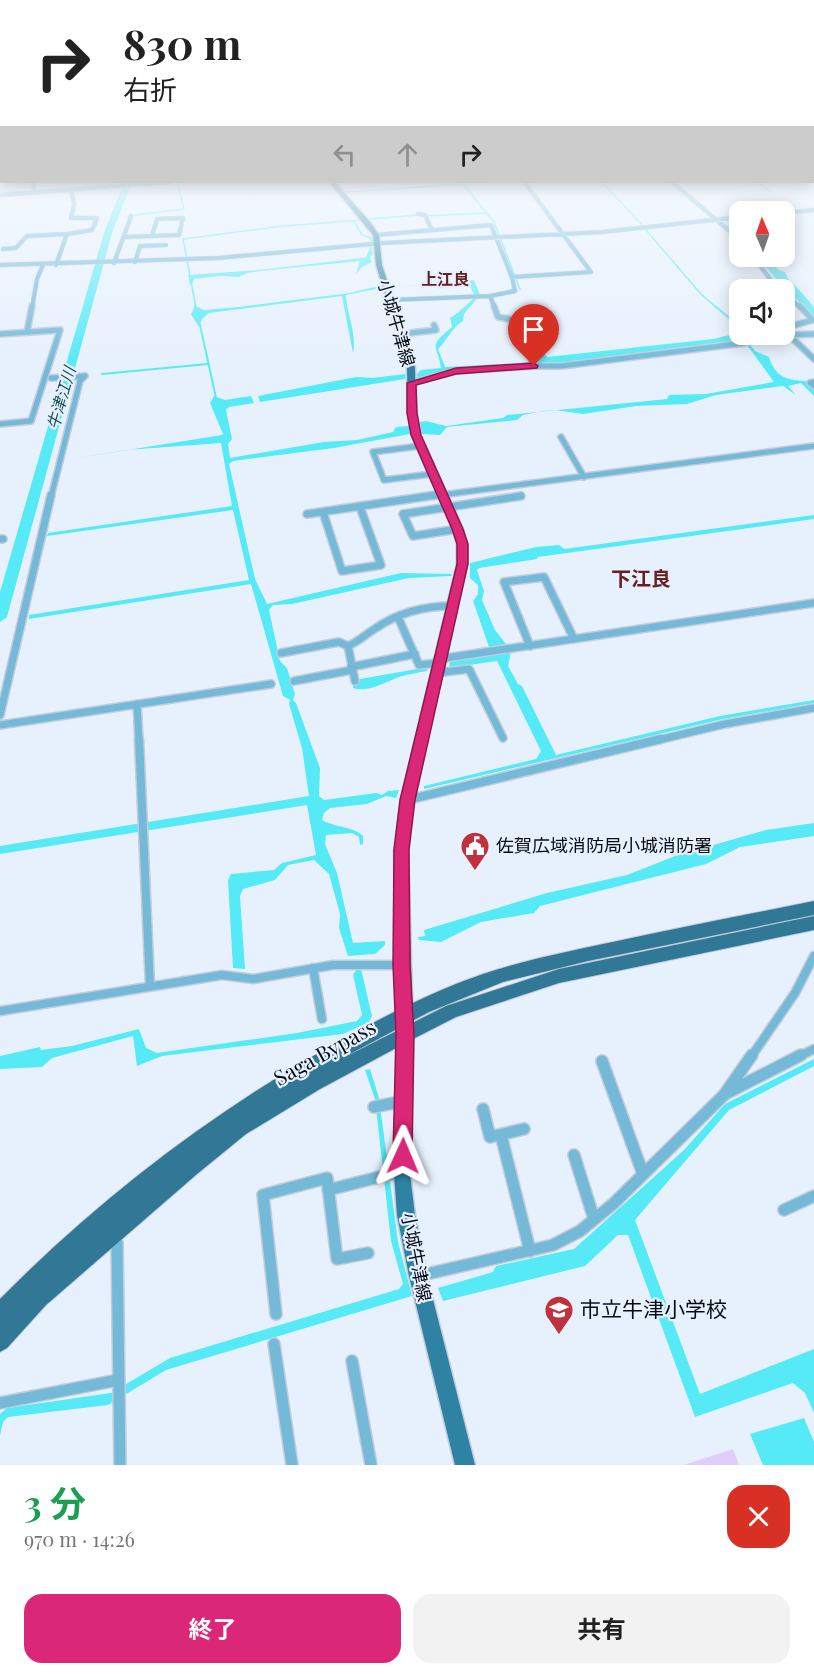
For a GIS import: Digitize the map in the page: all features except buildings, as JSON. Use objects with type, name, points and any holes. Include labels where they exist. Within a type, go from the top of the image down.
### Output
[{"type":"highway","name":"Saga Bypass","points":[[0,1314],[38,1273],[109,1209],[229,1116],[295,1075],[503,975],[582,955],[814,908]]},
{"type":"highway","name":"Saga Bypass","points":[[0,1341],[39,1298],[190,1167],[239,1128],[315,1083],[405,1024],[559,976],[814,923]]},
{"type":"main road","name":"小城牛津線","points":[[371,229],[379,265],[408,355],[414,426],[420,446],[458,529],[462,544],[462,564],[407,800],[401,850],[405,1024],[404,1101],[392,1175],[406,1215],[418,1276],[465,1465]]},
{"type":"street","points":[[0,259],[2,249],[16,248],[27,236],[67,234],[92,229]]},
{"type":"street","points":[[114,263],[127,229]]},
{"type":"street","points":[[152,236],[154,229]]},
{"type":"street","points":[[124,237],[179,235],[180,229]]},
{"type":"street","points":[[374,241],[439,229]]},
{"type":"street","points":[[390,300],[490,296],[515,291],[499,237],[494,229]]},
{"type":"street","points":[[512,277],[591,272],[561,229]]},
{"type":"street","points":[[0,265],[190,260],[374,241],[565,234],[612,229]]},
{"type":"street","points":[[56,265],[67,234]]},
{"type":"street","points":[[164,261],[169,236]]},
{"type":"street","points":[[135,262],[140,246],[166,245]]},
{"type":"street","points":[[27,332],[40,265]]},
{"type":"street","points":[[490,296],[498,317],[526,322],[536,353],[533,364]]},
{"type":"street","points":[[795,301],[813,320],[795,325]]},
{"type":"street","points":[[401,334],[436,330],[434,325]]},
{"type":"street","points":[[0,334],[60,330],[31,421],[0,424]]},
{"type":"street","points":[[795,334],[814,334]]},
{"type":"street","points":[[795,343],[814,359]]},
{"type":"street","points":[[411,383],[456,371],[533,364],[561,366],[731,345]]},
{"type":"street","points":[[46,373],[51,378]]},
{"type":"street","points":[[0,716],[20,620],[60,458],[80,381],[85,376],[51,378],[42,386]]},
{"type":"street","points":[[561,436],[584,477]]},
{"type":"street","points":[[420,446],[373,452],[384,480],[432,474]]},
{"type":"street","points":[[307,514],[814,446]]},
{"type":"street","points":[[458,529],[412,536],[403,514],[520,496]]},
{"type":"street","points":[[323,512],[342,571],[381,565],[360,507]]},
{"type":"street","points":[[530,646],[504,582],[543,577],[574,639]]},
{"type":"street","points":[[438,665],[530,646],[814,603]]},
{"type":"street","points":[[281,653],[339,642],[348,646],[359,642],[376,628],[409,611],[452,606]]},
{"type":"street","points":[[398,617],[419,665],[469,669],[503,738]]},
{"type":"street","points":[[348,646],[355,681]]},
{"type":"street","points":[[294,681],[415,654]]},
{"type":"street","points":[[0,724],[271,684]]},
{"type":"street","points":[[137,704],[150,986]]},
{"type":"street","points":[[407,800],[725,724],[814,708]]},
{"type":"street","points":[[418,1276],[553,1245],[580,1231],[643,1174],[724,1095],[795,993],[814,956]]},
{"type":"street","points":[[0,1011],[222,975],[253,979],[333,965],[402,965]]},
{"type":"street","points":[[313,968],[322,1019]]},
{"type":"street","points":[[724,1095],[814,1049]]},
{"type":"street","points":[[602,1061],[643,1174]]},
{"type":"street","points":[[379,1106],[404,1101]]},
{"type":"street","points":[[483,1109],[490,1137],[524,1129]]},
{"type":"street","points":[[501,1135],[530,1251]]},
{"type":"street","points":[[574,1155],[594,1219]]},
{"type":"street","points":[[328,1190],[392,1175]]},
{"type":"street","points":[[276,1314],[263,1195],[327,1179],[338,1259],[368,1253]]},
{"type":"street","points":[[784,1209],[814,1196]]},
{"type":"street","points":[[113,1233],[117,1243],[120,1465]]},
{"type":"street","points":[[274,1344],[292,1465]]},
{"type":"street","points":[[352,1361],[371,1465]]},
{"type":"street","points":[[0,1402],[118,1380]]},
{"type":"shaded area","points":[[733,1449],[739,1465],[684,1465]]},
{"type":"water","points":[[371,245],[372,262],[362,267],[356,274],[360,261],[260,271],[239,277],[194,279],[190,285],[188,275],[259,270],[361,258],[366,257]]},
{"type":"water","points":[[766,267],[776,267],[785,272],[788,279],[776,279]]},
{"type":"water","points":[[474,280],[480,295],[464,314],[463,321],[455,327],[438,349],[445,367],[535,362],[540,355],[539,347],[547,357],[713,339],[729,335],[729,343],[549,364],[483,366],[418,379],[417,374],[421,370],[441,368],[436,342],[452,327],[450,318],[475,297],[468,281],[393,287]]},
{"type":"water","points":[[795,286],[814,307],[814,316],[795,298]]},
{"type":"water","points":[[374,287],[381,288],[346,295],[354,339],[353,353],[342,296],[209,313],[202,319],[199,327],[191,314],[195,306],[204,310],[239,307],[350,293]]},
{"type":"water","points":[[747,345],[769,357],[774,369],[782,376],[805,381],[814,390],[814,396],[801,383],[788,386],[796,395],[783,386],[716,395],[687,404],[636,406],[583,414],[556,410],[667,399],[669,395],[706,394],[774,382]]},
{"type":"water","points":[[405,374],[405,379],[260,402],[258,396],[356,377],[373,378]]},
{"type":"water","points":[[214,396],[225,400],[251,396],[254,403],[229,407],[226,410],[232,439],[228,444],[230,458],[324,442],[357,440],[393,432],[396,427],[409,426],[410,434],[334,448],[233,461],[229,464],[255,579],[267,604],[401,573],[451,574],[452,576],[409,578],[292,604],[273,605],[269,610],[280,661],[287,668],[295,694],[293,700],[320,768],[319,796],[324,800],[376,793],[382,795],[388,791],[399,790],[396,798],[386,796],[367,804],[330,808],[324,813],[322,820],[354,830],[363,836],[363,844],[360,845],[359,837],[352,833],[326,835],[325,844],[337,873],[353,943],[385,941],[385,945],[375,954],[348,956],[339,928],[340,914],[329,874],[314,860],[288,865],[275,880],[243,889],[240,896],[245,969],[233,968],[228,880],[231,874],[274,870],[282,863],[316,855],[307,805],[0,854],[0,846],[309,796],[302,748],[289,704],[290,700],[283,696],[251,584],[29,619],[29,615],[249,580],[233,510],[47,536],[48,533],[232,506],[221,443],[129,450],[222,435],[210,403]]},
{"type":"water","points":[[539,412],[523,415],[517,420],[447,427],[440,435],[422,434],[420,422],[426,421],[446,426]]},
{"type":"water","points":[[814,515],[814,519],[538,557],[479,568],[477,570],[484,591],[482,600],[495,630],[506,644],[489,647],[473,601],[478,594],[478,585],[470,578],[470,563],[536,547],[559,545],[564,549]]},
{"type":"water","points":[[511,651],[508,666],[518,684],[522,686],[556,755],[720,716],[814,700],[814,703],[723,719],[424,789],[424,786],[536,759],[541,751],[497,661],[449,668],[450,662]]},
{"type":"water","points":[[428,667],[427,671],[402,676],[370,688],[353,688],[353,685],[360,679]]},
{"type":"water","points":[[814,823],[814,836],[740,847],[706,864],[540,906],[534,913],[481,922],[441,942],[419,940],[418,937],[425,936],[424,930],[547,893],[627,875],[675,856],[766,830]]},
{"type":"water","points":[[361,969],[372,1016],[369,1022],[343,1034],[162,1056],[137,1066],[133,1036],[52,1058],[42,1067],[0,1069],[0,1056],[40,1047],[41,1050],[72,1046],[139,1029],[146,1048],[157,1053],[297,1033],[357,1021],[362,1015],[353,975],[356,970]]},
{"type":"water","points":[[814,1059],[814,1066],[729,1110],[635,1220],[700,1394],[814,1349],[814,1413],[805,1393],[793,1383],[695,1417],[628,1235],[618,1235],[585,1266],[443,1301],[438,1288],[493,1272],[496,1266],[574,1249],[684,1150],[725,1104]]},
{"type":"water","points":[[370,1069],[379,1098],[398,1242],[412,1296],[166,1370],[108,1405],[8,1417],[3,1422],[0,1435],[0,1414],[7,1408],[111,1393],[170,1358],[399,1289],[403,1284],[391,1241],[375,1099],[365,1070]]},
{"type":"water","points":[[804,1418],[814,1442],[814,1465],[763,1465],[750,1434]]},
{"type":"waterway","name":"牛津江川","points":[[0,617],[109,229]]},
{"type":"waterway","points":[[196,308],[183,239],[258,229]]},
{"type":"waterway","points":[[359,229],[362,235],[371,238],[372,245]]},
{"type":"waterway","points":[[497,229],[520,289]]},
{"type":"waterway","points":[[645,229],[701,294],[717,308]]},
{"type":"waterway","points":[[195,306],[196,310]]},
{"type":"waterway","points":[[715,306],[728,317]]},
{"type":"waterway","points":[[530,319],[541,349]]},
{"type":"waterway","points":[[200,325],[216,398]]},
{"type":"waterway","points":[[102,374],[208,364]]},
{"type":"place","name":"佐賀広域消防局小城消防署","points":[[475,872]]},
{"type":"place","name":"市立牛津小学校","points":[[559,1336]]},
{"type":"district","name":"上江良","points":[[445,279]]},
{"type":"district","name":"下江良","points":[[641,579]]},
{"type":"route","points":[[403,1156],[405,1034],[401,850],[407,800],[462,564],[462,544],[458,529],[416,435],[412,413],[411,383],[456,371],[534,366]]}]
